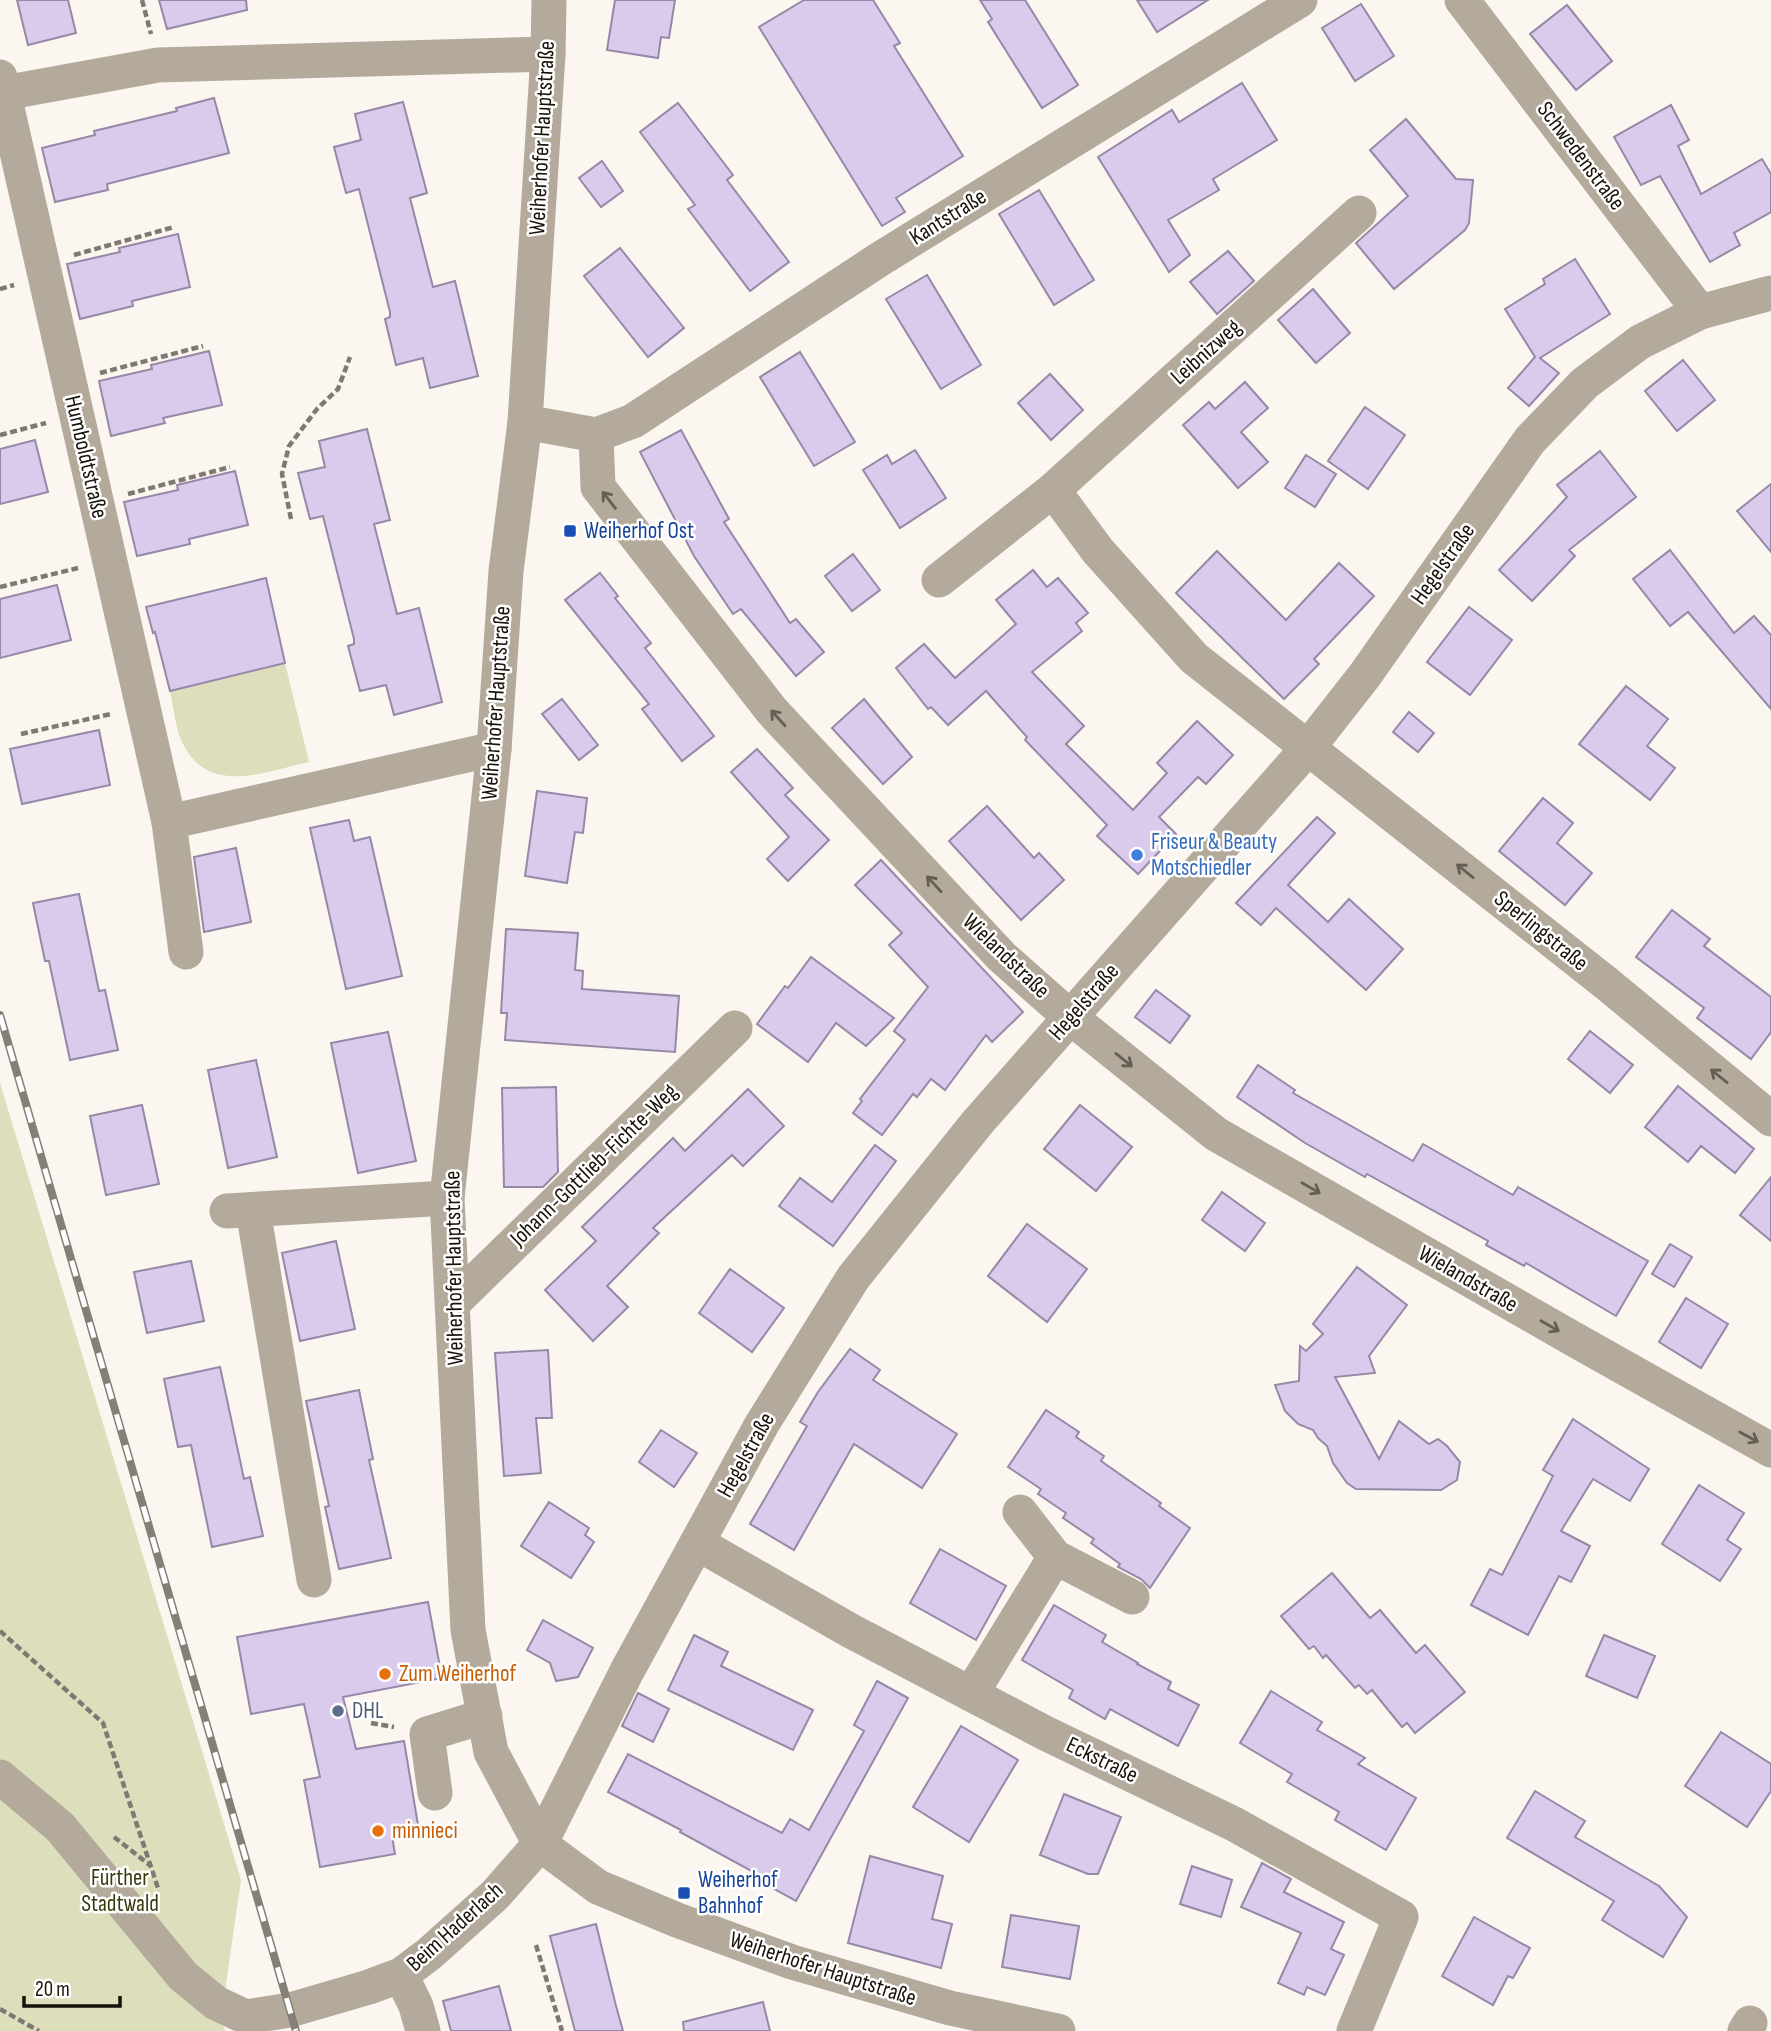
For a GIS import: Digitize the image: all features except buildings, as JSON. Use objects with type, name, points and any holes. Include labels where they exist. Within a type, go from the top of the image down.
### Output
[{"type":"street","name":"Weiherhofer Hauptstraße","points":[[549,0],[548,54],[524,422],[506,571],[494,749],[447,1198],[468,1630],[491,1752],[540,1844],[598,1886],[677,1920],[946,2020],[1058,2031]]},
{"type":"street","name":"Kantstraße","points":[[596,435],[633,421],[880,259],[1300,0]]},
{"type":"street","name":"Schwedenstraße","points":[[1462,0],[1700,312]]},
{"type":"street","name":"Humboldtstraße","points":[[186,952],[169,822],[2,85],[158,65],[548,54]]},
{"type":"street","name":"Leibnizweg","points":[[939,580],[1053,490],[1359,213]]},
{"type":"street","name":"Hegelstraße","points":[[540,1844],[627,1671],[762,1424],[853,1278],[977,1123],[1307,749],[1365,675],[1530,440],[1585,383],[1640,342],[1700,312],[1771,293]]},
{"type":"street","points":[[524,422],[596,435]]},
{"type":"street","name":"Wielandstraße","points":[[596,435],[598,487],[772,711],[1002,957],[1070,1017],[1216,1134],[1577,1342],[1771,1450]]},
{"type":"street","points":[[1053,490],[1098,551],[1194,659],[1307,749]]},
{"type":"street","points":[[169,822],[494,749]]},
{"type":"street","name":"Sperlingstraße","points":[[1307,749],[1574,957],[1771,1119]]},
{"type":"street","name":"Johann-Gottlieb-Fichte-Weg","points":[[453,1303],[735,1028]]},
{"type":"street","points":[[314,1580],[240,1210],[447,1198]]},
{"type":"street","points":[[1020,1512],[1055,1557],[1132,1597]]},
{"type":"street","name":"Eckstraße","points":[[697,1542],[851,1631],[1045,1733],[1234,1824],[1401,1917],[1354,2031]]},
{"type":"street","points":[[971,1694],[1055,1557]]},
{"type":"street","points":[[435,1793],[426,1734],[485,1716]]},
{"type":"street","name":"Beim Haderlach","points":[[0,1777],[60,1827],[183,1976],[212,2017],[246,2017],[279,2012],[369,1987],[401,1975],[429,1954],[495,1895],[540,1844]]},
{"type":"street","points":[[401,1975],[416,2006],[423,2031]]},
{"type":"path","points":[[43,264],[174,227]]},
{"type":"path","points":[[69,381],[203,345]]},
{"type":"path","points":[[291,519],[282,474],[289,446],[317,409],[338,389],[350,357]]},
{"type":"path","points":[[0,435],[77,415]]},
{"type":"path","points":[[97,502],[230,467]]},
{"type":"path","points":[[0,587],[110,560]]},
{"type":"path","points":[[21,734],[143,707]]},
{"type":"path","points":[[0,1631],[103,1723],[162,1903]]},
{"type":"path","points":[[536,1945],[562,2031]]},
{"type":"path","points":[[0,2009],[39,2031]]},
{"type":"green space","points":[[285,663],[309,762],[239,776],[222,775],[207,770],[194,760],[180,738],[170,691]]},
{"type":"green space","name":"Fürther Stadtwald","points":[[0,1083],[241,1880],[221,2019],[225,2031],[0,2031]]},
{"type":"railway","points":[[0,1015],[296,2031]]},
{"type":"place","name":"Weiherhof Ost","points":[[570,531]]},
{"type":"place","name":"Friseur & Beauty Motschiedler","points":[[1137,855]]},
{"type":"place","name":"Zum Weiherhof","points":[[385,1674]]},
{"type":"place","name":"DHL","points":[[338,1711]]},
{"type":"place","name":"minnieci","points":[[378,1831]]},
{"type":"place","name":"Weiherhof Bahnhof","points":[[684,1893]]}]
